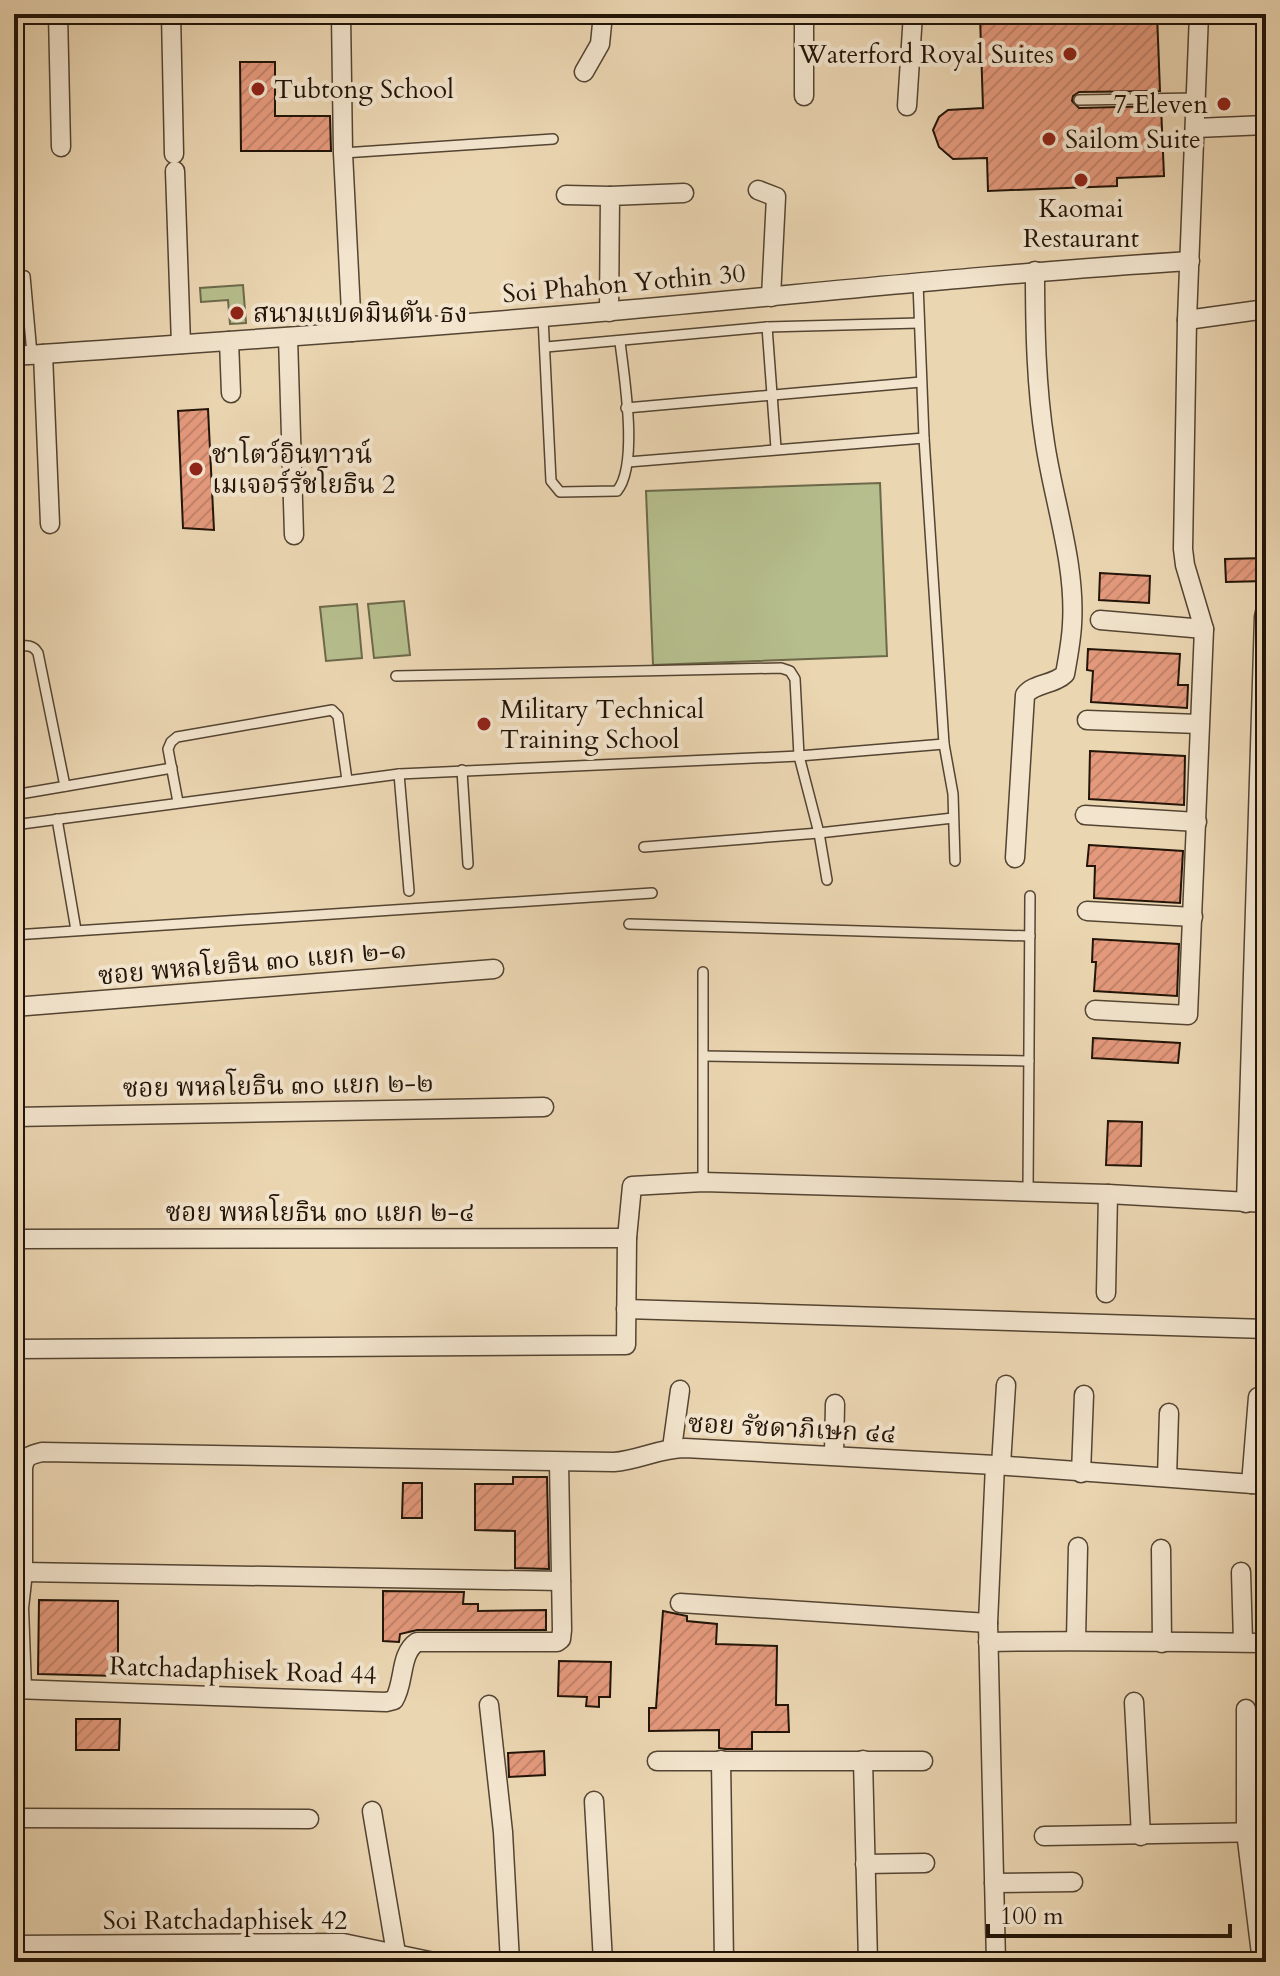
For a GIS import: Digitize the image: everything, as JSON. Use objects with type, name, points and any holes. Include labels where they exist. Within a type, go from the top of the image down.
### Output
[{"type":"street","points":[[58,14],[61,147]]},
{"type":"street","points":[[171,14],[181,344]]},
{"type":"street","points":[[341,14],[343,153],[352,332]]},
{"type":"street","points":[[584,72],[600,44],[603,14]]},
{"type":"street","points":[[804,14],[804,96]]},
{"type":"street","points":[[907,106],[913,14]]},
{"type":"street","points":[[1095,1010],[1188,1015],[1204,629],[1183,549],[1187,320],[1199,14]]},
{"type":"street","points":[[1196,128],[1266,125]]},
{"type":"street","points":[[758,190],[776,197],[771,297]]},
{"type":"street","points":[[566,195],[684,193]]},
{"type":"street","points":[[609,312],[610,196]]},
{"type":"street","name":"Soi Phahon Yothin 30","points":[[30,355],[609,312],[1035,271],[1190,261]]},
{"type":"street","points":[[1015,858],[1025,695],[1028,690],[1059,680],[1065,674],[1072,624],[1063,529],[1041,411],[1035,341],[1035,271]]},
{"type":"street","points":[[1187,320],[1266,309]]},
{"type":"street","points":[[288,337],[294,535]]},
{"type":"street","points":[[229,341],[231,393]]},
{"type":"street","points":[[30,355],[50,524]]},
{"type":"street","points":[[1246,1203],[1260,926],[1266,608]]},
{"type":"street","points":[[1100,620],[1204,629]]},
{"type":"street","points":[[1087,720],[1199,724]]},
{"type":"street","points":[[1085,815],[1197,822]]},
{"type":"street","points":[[1087,911],[1193,917]]},
{"type":"street","name":"ซอย พหลโยธิน ๓๐ แยก ๒-๑","points":[[14,1007],[494,969]]},
{"type":"street","name":"ซอย พหลโยธิน ๓๐ แยก ๒-๒","points":[[14,1117],[544,1107]]},
{"type":"street","points":[[14,1349],[626,1345],[627,1238],[632,1186],[703,1182],[1108,1194],[1266,1203]]},
{"type":"street","points":[[1106,1293],[1108,1194]]},
{"type":"street","name":"ซอย พหลโยธิน ๓๐ แยก ๒-๔","points":[[14,1239],[627,1238]]},
{"type":"street","points":[[626,1309],[1266,1329]]},
{"type":"street","points":[[996,1962],[988,1623],[1006,1385]]},
{"type":"street","points":[[672,1448],[680,1390]]},
{"type":"street","points":[[1081,1473],[1084,1395]]},
{"type":"street","points":[[1258,1397],[1258,1484]]},
{"type":"street","points":[[834,1455],[835,1404]]},
{"type":"street","points":[[1167,1477],[1169,1413]]},
{"type":"street","name":"ซอย รัชดาภิเษก ๔๔","points":[[23,1572],[24,1460],[42,1452],[559,1462],[632,1460],[672,1448],[998,1465],[1258,1484]]},
{"type":"street","name":"Ratchadaphisek Road 44","points":[[18,1689],[386,1702],[394,1700],[399,1692],[407,1653],[417,1642],[557,1642],[561,1639],[562,1630],[559,1462]]},
{"type":"street","points":[[1076,1640],[1078,1547]]},
{"type":"street","points":[[1161,1549],[1162,1643]]},
{"type":"street","points":[[18,1689],[16,1608],[23,1572],[561,1581]]},
{"type":"street","points":[[1241,1572],[1243,1642]]},
{"type":"street","points":[[680,1603],[988,1623]]},
{"type":"street","points":[[988,1642],[1266,1643]]},
{"type":"street","points":[[1134,1702],[1141,1836]]},
{"type":"street","points":[[489,1705],[503,1832],[510,1962]]},
{"type":"street","points":[[1246,1709],[1246,1832],[1262,1962]]},
{"type":"street","points":[[721,1760],[724,1962]]},
{"type":"street","points":[[863,1760],[868,1962]]},
{"type":"street","points":[[657,1761],[923,1761]]},
{"type":"street","points":[[594,1801],[603,1962]]},
{"type":"street","points":[[372,1811],[396,1953]]},
{"type":"street","points":[[14,1818],[309,1819]]},
{"type":"street","points":[[1044,1836],[1266,1832]]},
{"type":"street","points":[[865,1864],[925,1863]]},
{"type":"street","points":[[994,1883],[1073,1882]]},
{"type":"street","name":"Soi Ratchadaphisek 42","points":[[17,1951],[343,1943],[434,1962]]},
{"type":"lane","points":[[1079,100],[1196,98]]},
{"type":"lane","points":[[343,153],[553,139]]},
{"type":"lane","points":[[25,276],[30,355]]},
{"type":"lane","points":[[918,283],[924,438],[944,744],[953,794],[955,861]]},
{"type":"lane","points":[[543,317],[551,481],[560,492],[617,491],[623,483],[628,462],[620,342]]},
{"type":"lane","points":[[546,347],[767,327],[919,323]]},
{"type":"lane","points":[[767,327],[776,448]]},
{"type":"lane","points":[[626,408],[921,382]]},
{"type":"lane","points":[[628,462],[924,438]]},
{"type":"lane","points":[[14,647],[28,645],[38,653],[65,786]]},
{"type":"lane","points":[[396,676],[781,668],[790,671],[795,679],[799,756],[819,833],[827,880]]},
{"type":"lane","points":[[178,802],[168,749],[177,737],[332,710],[338,716],[347,780]]},
{"type":"lane","points":[[14,825],[399,774],[799,756],[944,744]]},
{"type":"lane","points":[[14,795],[172,768]]},
{"type":"lane","points":[[462,770],[468,864]]},
{"type":"lane","points":[[399,774],[409,891]]},
{"type":"lane","points":[[644,847],[819,833],[953,818]]},
{"type":"lane","points":[[57,819],[76,930]]},
{"type":"lane","points":[[14,935],[652,893]]},
{"type":"lane","points":[[1028,1192],[1030,896]]},
{"type":"lane","points":[[629,924],[1030,936]]},
{"type":"lane","points":[[703,972],[703,1182]]},
{"type":"lane","points":[[704,1056],[1029,1061]]},
{"type":"green space","name":"สนามแบดมินตัน ธง","points":[[243,285],[246,323],[230,324],[228,300],[201,302],[200,288]]},
{"type":"green space","points":[[880,483],[887,656],[653,665],[646,491]]},
{"type":"green space","points":[[404,601],[410,655],[374,658],[368,604]]},
{"type":"green space","points":[[357,604],[362,658],[326,661],[320,607]]},
{"type":"building","points":[[1157,14],[1160,91],[1079,92],[1072,101],[1079,108],[1161,106],[1164,176],[1117,178],[1117,186],[988,191],[987,158],[953,159],[939,147],[933,130],[939,117],[948,110],[983,108],[980,16]]},
{"type":"building","name":"Tubtong School","points":[[240,62],[275,62],[275,116],[330,116],[331,151],[241,151]]},
{"type":"building","name":"ชาโตว์อินทาวน์ เมเจอร์รัชโยธิน 2","points":[[208,409],[214,530],[183,528],[178,411]]},
{"type":"building","points":[[1266,558],[1266,581],[1226,582],[1225,559]]},
{"type":"building","points":[[1100,573],[1150,576],[1149,603],[1099,600]]},
{"type":"building","points":[[1088,649],[1180,654],[1178,685],[1188,685],[1187,708],[1091,702],[1093,671],[1087,670]]},
{"type":"building","points":[[1090,751],[1185,756],[1184,805],[1089,799]]},
{"type":"building","points":[[1089,845],[1183,851],[1180,903],[1094,898],[1095,866],[1087,866]]},
{"type":"building","points":[[1093,939],[1179,944],[1177,996],[1094,991],[1096,962],[1092,962]]},
{"type":"building","points":[[1093,1038],[1180,1043],[1178,1063],[1092,1058]]},
{"type":"building","points":[[1108,1121],[1142,1122],[1141,1166],[1106,1165]]},
{"type":"building","points":[[513,1477],[547,1477],[549,1569],[515,1568],[515,1531],[475,1530],[475,1484],[513,1484]]},
{"type":"building","points":[[403,1483],[422,1483],[422,1518],[402,1518]]},
{"type":"building","points":[[383,1591],[464,1592],[463,1604],[478,1604],[478,1611],[546,1610],[546,1630],[417,1630],[400,1634],[399,1642],[383,1641]]},
{"type":"building","points":[[39,1600],[118,1601],[118,1676],[38,1674]]},
{"type":"building","points":[[663,1611],[687,1616],[687,1621],[717,1624],[716,1644],[777,1646],[776,1705],[788,1705],[789,1732],[752,1732],[752,1749],[725,1749],[719,1748],[719,1730],[649,1731],[649,1708],[656,1708]]},
{"type":"building","points":[[559,1661],[611,1662],[610,1697],[599,1697],[599,1707],[586,1706],[587,1697],[558,1696]]},
{"type":"building","points":[[76,1719],[120,1719],[119,1750],[76,1750]]},
{"type":"building","points":[[544,1751],[545,1775],[509,1777],[508,1753]]},
{"type":"place","name":"Waterford Royal Suites","points":[[1070,54]]},
{"type":"place","name":"Tubtong School","points":[[258,89]]},
{"type":"place","name":"7 Eleven","points":[[1224,104]]},
{"type":"place","name":"Sailom Suite","points":[[1049,139]]},
{"type":"place","name":"Kaomai Restaurant","points":[[1081,180]]},
{"type":"place","name":"สนามแบดมินตัน ธง","points":[[237,313]]},
{"type":"place","name":"ชาโตว์อินทาวน์ เมเจอร์รัชโยธิน 2","points":[[196,469]]},
{"type":"place","name":"Military Technical Training School","points":[[484,724]]}]
